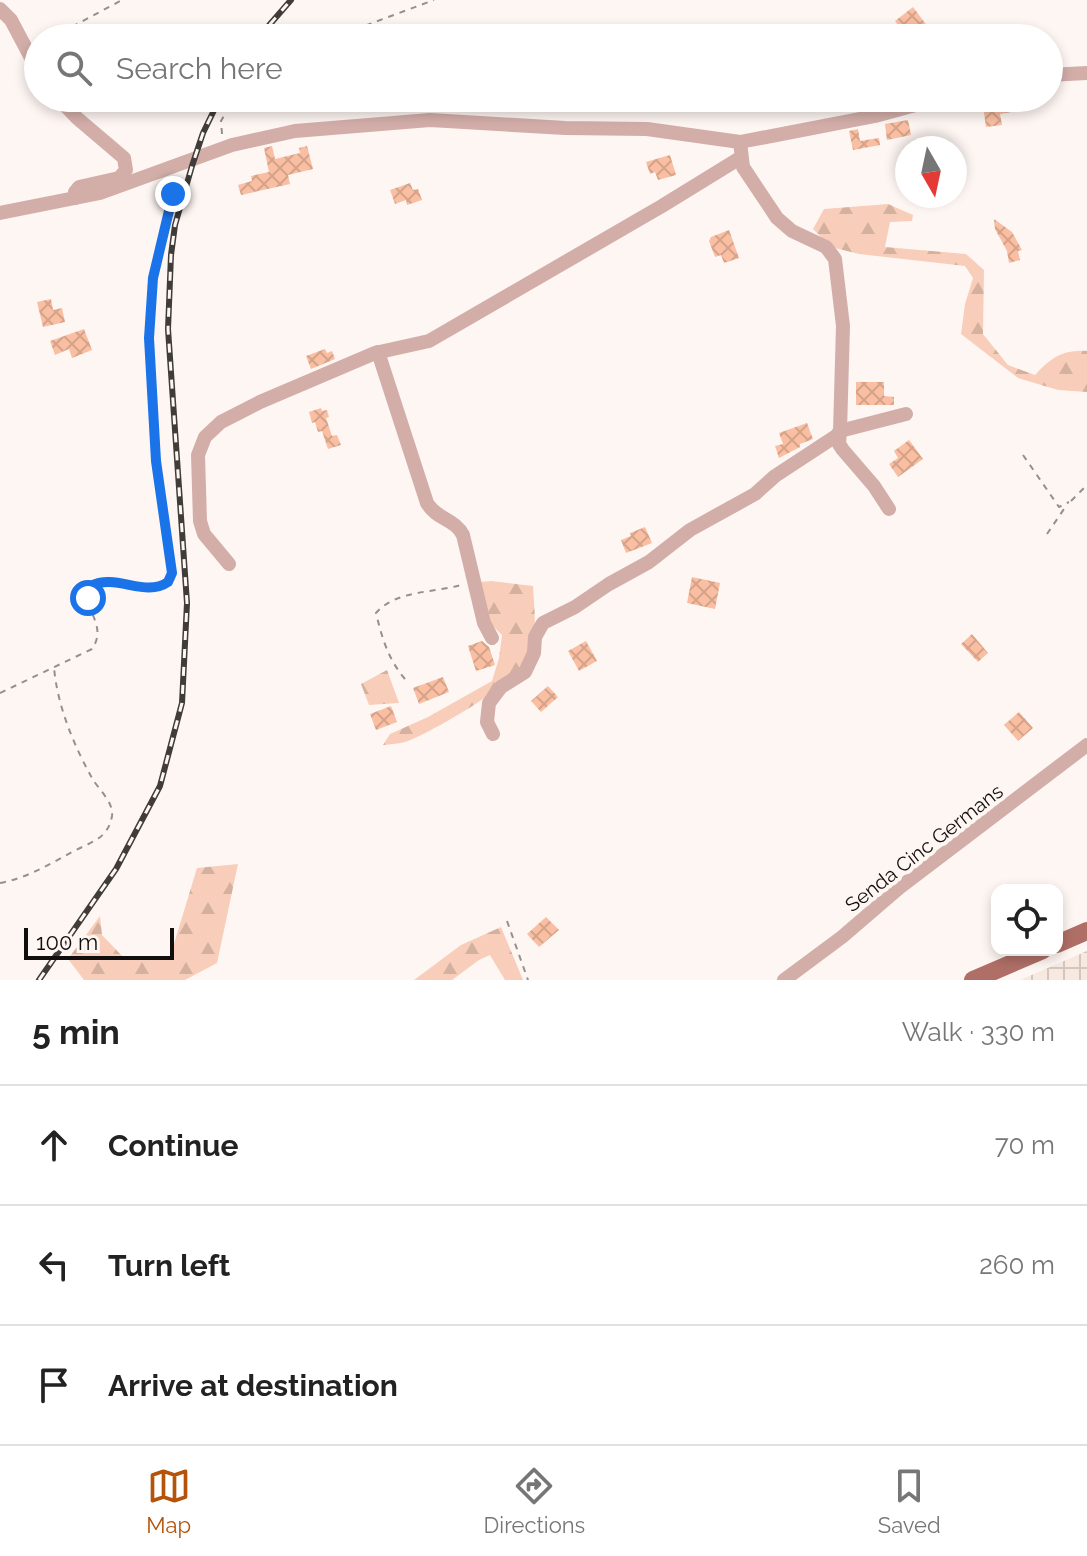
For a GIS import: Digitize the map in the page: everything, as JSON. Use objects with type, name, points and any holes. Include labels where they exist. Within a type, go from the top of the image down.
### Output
[{"type":"main road","points":[[1063,941],[1087,931]]},
{"type":"main road","points":[[973,980],[1029,956]]},
{"type":"street","points":[[0,9],[11,20],[24,45]]},
{"type":"street","points":[[1063,74],[1087,73]]},
{"type":"street","points":[[71,112],[126,163],[126,170],[119,178],[79,187],[75,198]]},
{"type":"street","points":[[0,213],[100,193],[229,146],[295,131],[430,120],[647,129],[740,142],[890,112]]},
{"type":"street","points":[[740,142],[743,167],[777,218],[792,231],[826,247],[835,259],[843,326],[839,444],[889,509]]},
{"type":"street","points":[[229,564],[210,544],[200,521],[197,468],[199,446],[221,422],[378,352],[429,341],[740,158]]},
{"type":"street","points":[[378,352],[427,503],[437,515],[459,528],[484,623],[492,638]]},
{"type":"street","points":[[493,734],[487,722],[489,703],[501,687],[525,672],[534,653],[535,637],[543,623],[649,562],[690,530],[755,494],[775,476],[840,431],[906,414]]},
{"type":"street","name":"Senda Cinc Germans","points":[[784,980],[1087,745]]},
{"type":"path","points":[[77,24],[122,0]]},
{"type":"path","points":[[370,24],[434,0]]},
{"type":"path","points":[[226,112],[221,121],[221,132],[229,146]]},
{"type":"path","points":[[0,693],[92,649],[99,639],[98,626],[88,598],[91,586],[110,581],[154,588],[168,582],[172,573],[162,514],[150,368],[153,278],[173,194],[169,184],[160,180]]},
{"type":"path","points":[[1023,455],[1059,507],[1069,502]]},
{"type":"path","points":[[1047,534],[1069,502],[1087,485]]},
{"type":"path","points":[[405,679],[393,665],[376,613],[385,603],[396,599],[468,583],[472,574]]},
{"type":"path","points":[[0,883],[36,872],[95,843],[112,817],[108,800],[91,776],[69,728],[54,666]]},
{"type":"path","points":[[507,921],[528,980]]},
{"type":"shaded area","points":[[1087,951],[1087,980],[1020,980]]},
{"type":"green space","points":[[888,204],[913,215],[912,221],[890,222],[885,247],[966,254],[984,270],[983,334],[1008,365],[1035,375],[1058,356],[1087,351],[1087,392],[1058,390],[1018,378],[961,334],[973,278],[965,266],[859,254],[831,247],[813,229],[824,209]]},
{"type":"green space","points":[[478,582],[533,586],[534,639],[523,666],[494,691],[437,727],[408,741],[383,745],[390,734],[428,717],[492,681],[502,635],[487,620]]},
{"type":"green space","points":[[387,670],[399,703],[369,705],[361,684]]},
{"type":"green space","points":[[238,864],[217,963],[185,980],[84,980],[68,959],[100,916],[102,935],[125,959],[170,957],[197,868]]},
{"type":"green space","points":[[501,927],[523,980],[505,980],[490,955],[452,980],[414,980],[461,945]]},
{"type":"building","points":[[913,7],[926,24],[897,24],[895,21]]},
{"type":"building","points":[[984,112],[1011,112],[1000,114],[1002,125],[986,127]]},
{"type":"building","points":[[908,120],[911,135],[887,140],[885,124]]},
{"type":"building","points":[[858,129],[860,141],[879,138],[880,145],[853,150],[849,131]]},
{"type":"building","points":[[272,146],[275,159],[300,153],[299,148],[307,146],[313,169],[288,175],[290,184],[241,195],[238,185],[252,181],[251,176],[269,172],[264,148]]},
{"type":"building","points":[[670,155],[676,175],[658,180],[655,172],[650,174],[646,162]]},
{"type":"building","points":[[410,183],[413,190],[418,189],[422,200],[407,205],[406,200],[395,204],[390,190]]},
{"type":"building","points":[[994,219],[1012,232],[1022,250],[1018,251],[1020,260],[1009,263]]},
{"type":"building","points":[[729,230],[739,258],[724,263],[721,255],[715,257],[709,241],[711,237]]},
{"type":"building","points":[[51,299],[53,310],[62,308],[65,322],[43,327],[37,302]]},
{"type":"building","points":[[84,329],[92,350],[72,358],[69,349],[55,355],[50,341]]},
{"type":"building","points":[[325,349],[327,353],[332,351],[335,359],[311,369],[306,356]]},
{"type":"building","points":[[856,382],[884,382],[884,396],[894,397],[894,405],[856,405]]},
{"type":"building","points":[[321,408],[322,411],[327,410],[329,417],[326,418],[332,436],[337,435],[341,445],[328,449],[322,431],[318,432],[315,422],[312,423],[309,412]]},
{"type":"building","points":[[807,423],[813,439],[779,458],[775,446],[783,444],[779,433]]},
{"type":"building","points":[[909,440],[923,459],[898,477],[889,464],[898,458],[894,451]]},
{"type":"building","points":[[645,527],[652,543],[626,553],[621,540]]},
{"type":"building","points":[[692,577],[720,583],[715,609],[687,603]]},
{"type":"building","points":[[972,634],[988,653],[978,662],[961,644]]},
{"type":"building","points":[[482,641],[489,647],[495,665],[476,671],[468,646]]},
{"type":"building","points":[[586,641],[597,661],[579,671],[568,651]]},
{"type":"building","points":[[443,677],[449,692],[419,704],[413,688]]},
{"type":"building","points":[[548,686],[558,697],[541,712],[531,701]]},
{"type":"building","points":[[391,706],[397,722],[376,730],[370,714]]},
{"type":"building","points":[[1019,712],[1033,728],[1018,741],[1004,725]]},
{"type":"building","points":[[546,917],[559,930],[539,947],[527,934]]},
{"type":"railway","points":[[270,24],[291,0]]},
{"type":"railway","points":[[39,980],[116,869],[160,786],[182,703],[187,603],[168,329],[171,255],[175,225],[192,166],[213,112]]},
{"type":"route","points":[[88,598],[91,586],[98,582],[154,588],[168,582],[172,573],[156,461],[149,338],[153,278],[173,194]]}]
